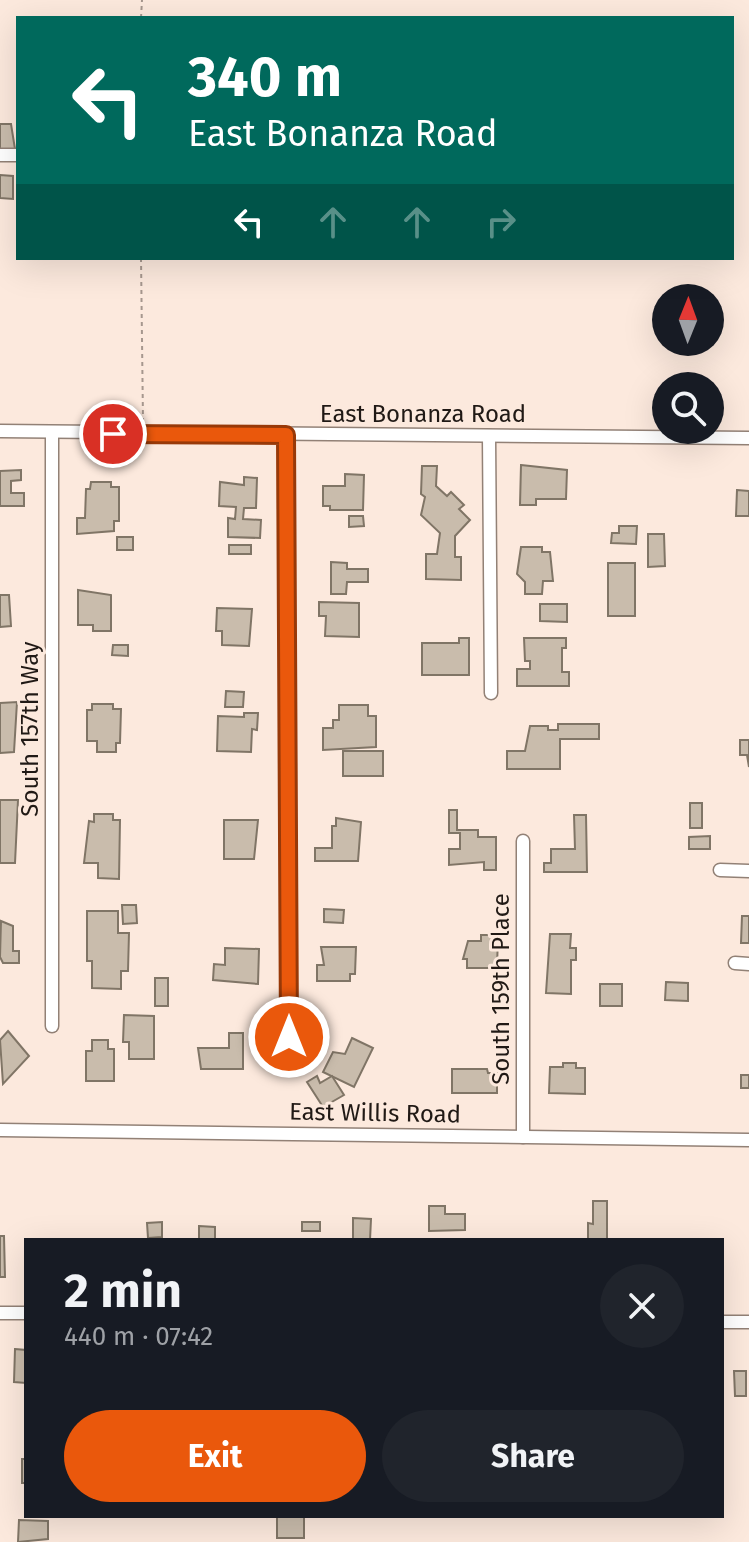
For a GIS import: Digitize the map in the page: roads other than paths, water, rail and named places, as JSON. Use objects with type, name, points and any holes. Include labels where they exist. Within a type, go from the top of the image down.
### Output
[{"type":"street","name":"East Bonanza Road","points":[[0,431],[749,438]]},
{"type":"street","name":"South 157th Way","points":[[52,433],[52,1026]]},
{"type":"street","points":[[286,435],[289,1037]]},
{"type":"street","points":[[489,436],[491,693]]},
{"type":"street","name":"South 159th Place","points":[[523,841],[523,1137]]},
{"type":"street","points":[[720,870],[749,871]]},
{"type":"street","points":[[735,963],[749,964]]},
{"type":"street","name":"East Willis Road","points":[[0,1130],[749,1140]]},
{"type":"street","points":[[0,1313],[24,1313]]},
{"type":"street","points":[[724,1322],[749,1322]]}]
